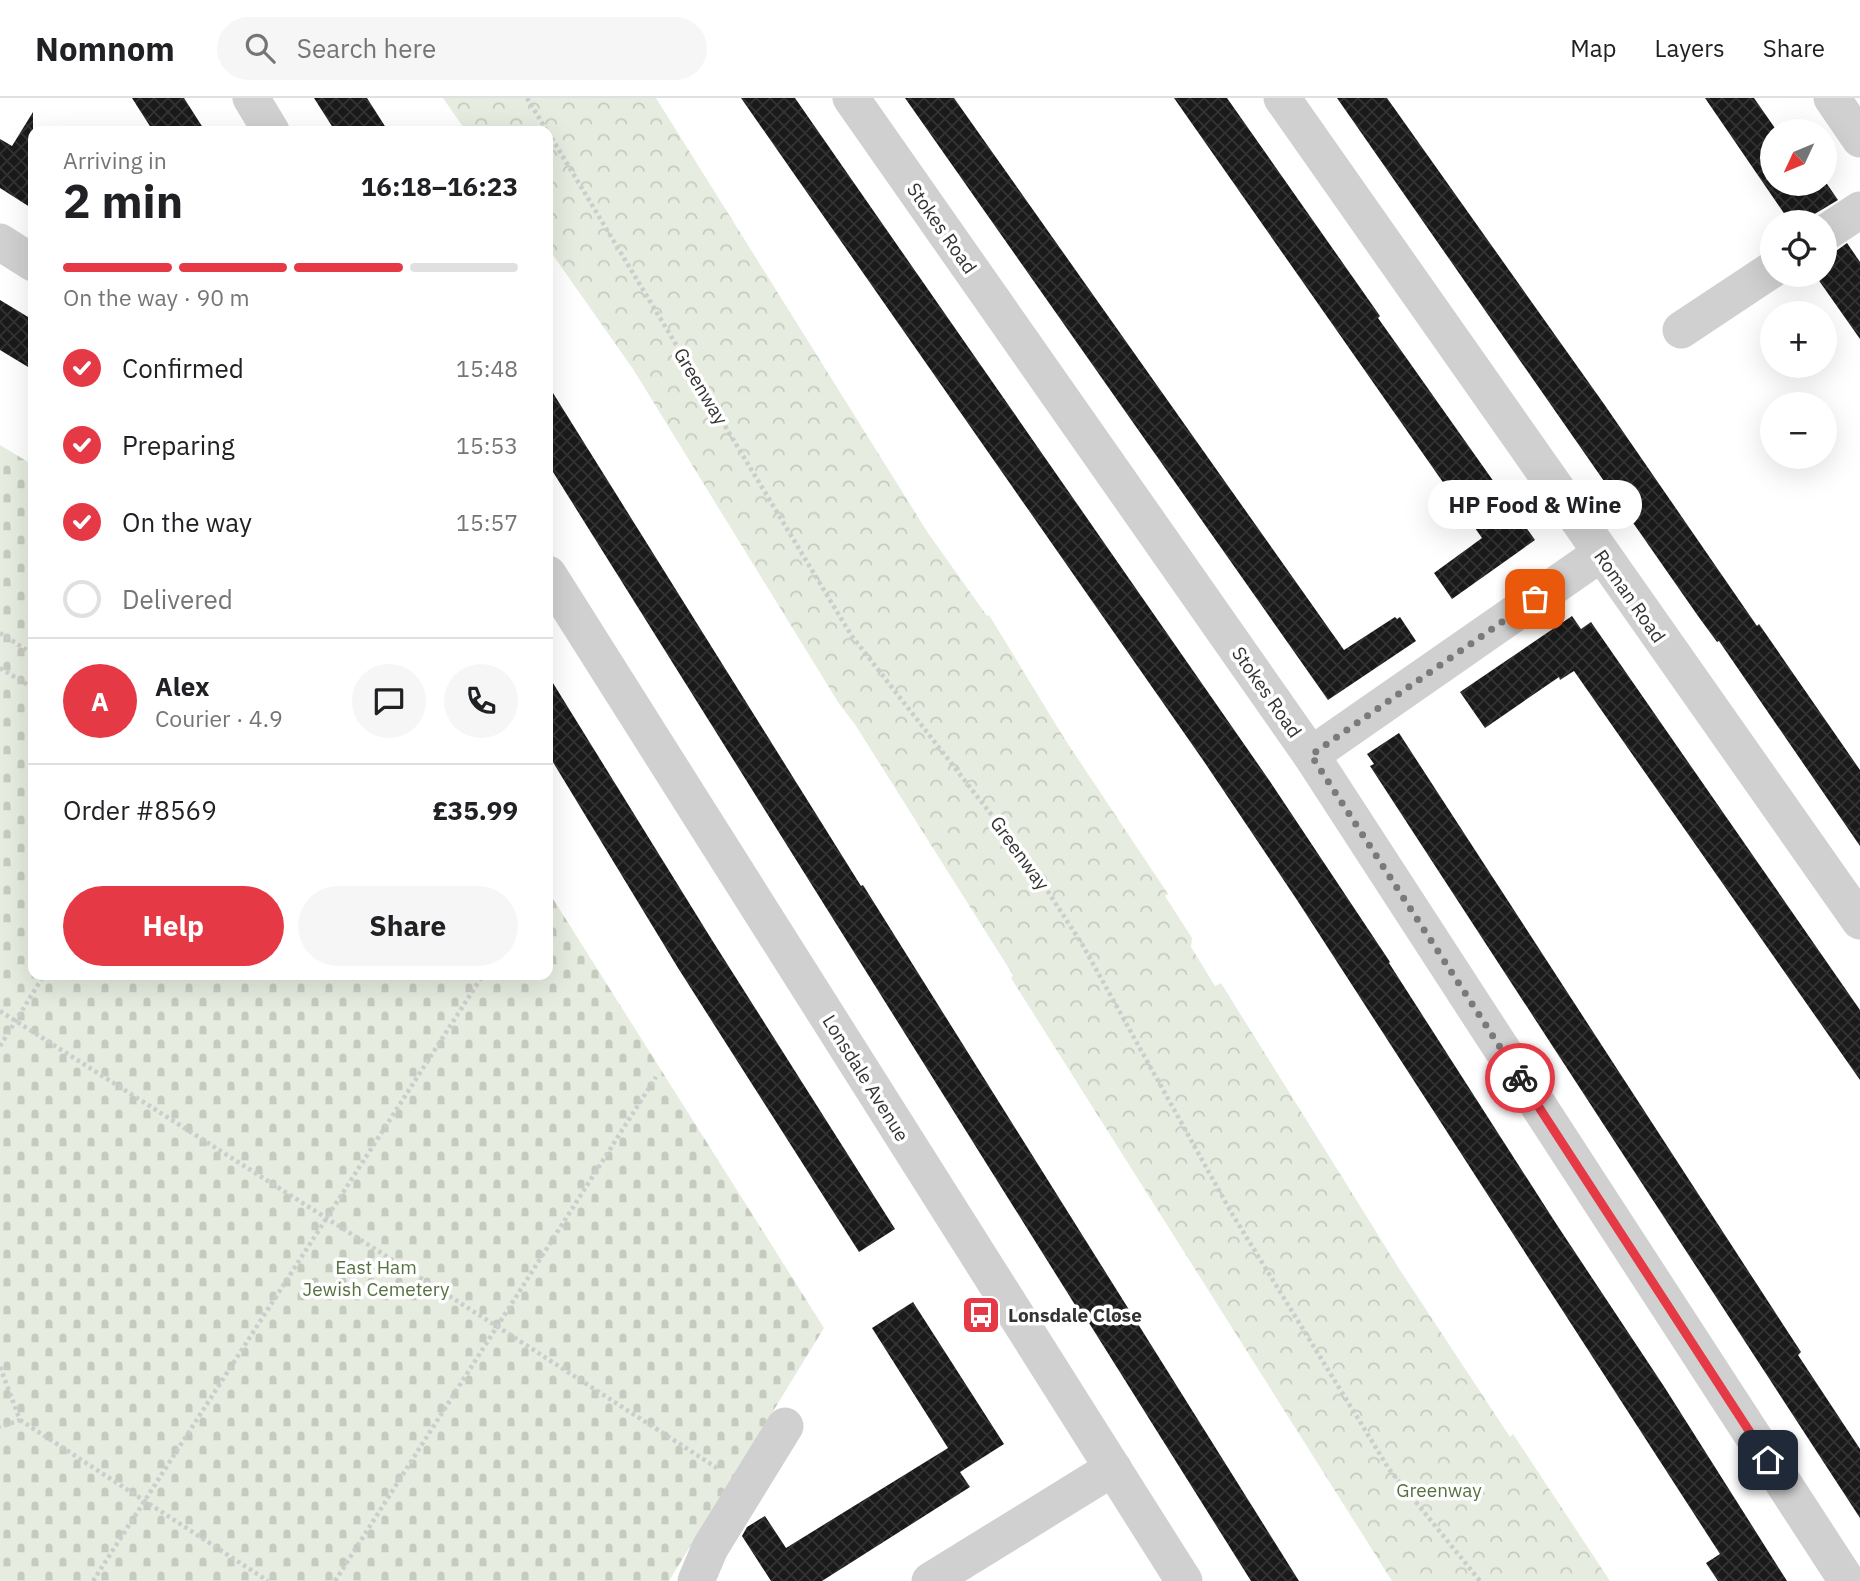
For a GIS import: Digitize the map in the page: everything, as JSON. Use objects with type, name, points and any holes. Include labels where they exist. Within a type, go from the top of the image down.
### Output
[{"type":"street","points":[[251,98],[268,126]]},
{"type":"street","name":"Stokes Road","points":[[851,98],[1311,755],[1847,1581]]},
{"type":"street","name":"Roman Road","points":[[1282,98],[1860,921]]},
{"type":"street","points":[[1832,98],[1860,139]]},
{"type":"street","points":[[1837,225],[1860,209]]},
{"type":"street","points":[[0,242],[28,260]]},
{"type":"street","points":[[1681,330],[1760,277]]},
{"type":"street","points":[[1311,755],[1600,554]]},
{"type":"street","name":"Lonsdale Avenue","points":[[553,582],[1184,1581]]},
{"type":"street","points":[[696,1581],[710,1548],[785,1426]]},
{"type":"street","points":[[930,1581],[1113,1468]]},
{"type":"path","name":"Greenway","points":[[527,98],[543,126]]},
{"type":"path","name":"Greenway","points":[[553,142],[851,635],[1030,864],[1082,944],[1231,1212],[1390,1469],[1480,1581]]},
{"type":"path","points":[[0,633],[28,651]]},
{"type":"path","points":[[0,668],[28,685]]},
{"type":"path","points":[[0,1046],[41,980]]},
{"type":"path","points":[[93,1581],[480,980]]},
{"type":"path","points":[[0,1011],[721,1471]]},
{"type":"path","points":[[335,1581],[656,1077]]},
{"type":"path","points":[[0,1367],[19,1420],[268,1581]]},
{"type":"path","points":[[0,1427],[19,1420]]},
{"type":"green space","name":"Greenway","points":[[443,98],[656,98],[928,533],[987,616],[989,615],[1064,738],[1168,894],[1165,896],[1192,938],[1191,947],[1215,986],[1221,983],[1398,1267],[1510,1437],[1513,1434],[1610,1581],[1392,1581],[1011,978],[1013,975],[856,726],[838,702],[633,369],[553,255],[553,126],[463,126]]},
{"type":"green space","name":"East Ham Jewish Cemetery","points":[[0,445],[28,462],[28,980],[553,980],[553,899],[824,1328],[669,1581],[0,1581]]},
{"type":"building","points":[[132,98],[184,98],[202,126],[150,126]]},
{"type":"building","points":[[314,98],[367,98],[385,126],[332,126]]},
{"type":"building","points":[[741,98],[795,98],[1269,780],[1390,962],[1787,1581],[1718,1581],[1706,1563],[1720,1554],[1297,900],[1205,763]]},
{"type":"building","points":[[905,98],[954,98],[1344,650],[1395,617],[1400,617],[1416,641],[1328,700]]},
{"type":"building","points":[[1174,98],[1227,98],[1535,540],[1452,599],[1434,573],[1482,538]]},
{"type":"building","points":[[1337,98],[1387,98],[1604,404],[1757,626],[1759,624],[1860,770],[1860,846],[1719,641],[1717,642],[1698,616]]},
{"type":"building","points":[[1705,98],[1754,98],[1769,119],[1760,119],[1760,178]]},
{"type":"building","points":[[33,112],[33,126],[28,126],[28,206],[0,188],[0,139],[12,146]]},
{"type":"building","points":[[1772,196],[1835,196],[1838,200],[1821,210],[1782,210]]},
{"type":"building","points":[[1847,243],[1860,262],[1860,339],[1837,306],[1837,301],[1833,301],[1823,287],[1837,287],[1837,250]]},
{"type":"building","points":[[0,300],[28,317],[28,367],[0,350]]},
{"type":"building","points":[[553,393],[1299,1581],[1251,1581],[1089,1323],[1087,1324],[553,472]]},
{"type":"building","points":[[1572,616],[1581,629],[1591,622],[1860,1010],[1860,1080],[1574,671],[1560,680],[1559,677],[1485,728],[1460,692]]},
{"type":"building","points":[[553,683],[895,1229],[859,1252],[678,968],[553,762]]},
{"type":"building","points":[[1399,733],[1801,1352],[1798,1355],[1860,1449],[1860,1518],[1370,766],[1374,764],[1367,754]]},
{"type":"building","points":[[913,1302],[1004,1444],[960,1472],[970,1487],[822,1581],[771,1581],[742,1536],[747,1527],[765,1516],[786,1548],[948,1448],[872,1328]]},
{"type":"way so far","points":[[1520,1078],[1311,755],[1535,599]]},
{"type":"place","name":"HP Food & Wine","points":[[1535,599]]},
{"type":"place","name":"Lonsdale Close","points":[[981,1315]]},
{"type":"route","points":[[1520,1078],[1768,1460]]}]
